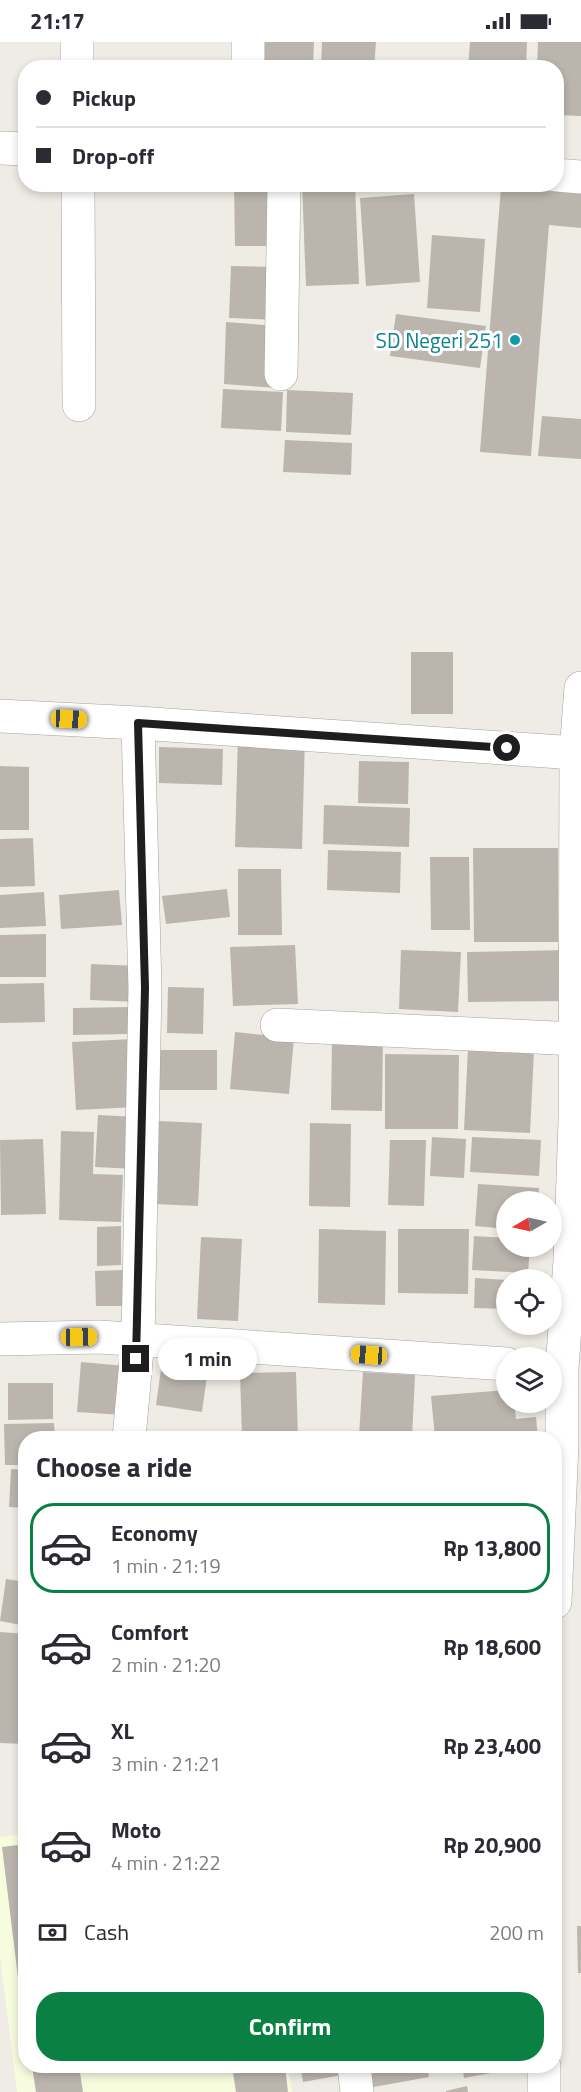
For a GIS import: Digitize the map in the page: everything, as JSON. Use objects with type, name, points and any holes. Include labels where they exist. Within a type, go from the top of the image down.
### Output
[{"type":"street","points":[[77,42],[77,60]]},
{"type":"street","points":[[248,42],[248,60]]},
{"type":"street","points":[[0,148],[18,149]]},
{"type":"street","points":[[564,176],[581,177]]},
{"type":"street","points":[[78,192],[79,405]]},
{"type":"street","points":[[281,374],[284,192]]},
{"type":"street","points":[[562,1444],[577,1039],[579,931],[576,753],[581,688]]},
{"type":"street","points":[[0,716],[138,723],[576,753]]},
{"type":"street","points":[[130,1431],[138,1339],[145,988],[138,723]]},
{"type":"street","points":[[277,1025],[577,1039]]},
{"type":"street","points":[[0,1339],[99,1337],[496,1363]]},
{"type":"street","points":[[355,2073],[357,2092]]},
{"type":"street","points":[[544,2073],[544,2092]]},
{"type":"shaded area","points":[[18,1835],[18,2073],[289,2073],[292,2092],[17,2092],[0,1957],[0,1837]]},
{"type":"building","points":[[265,42],[314,42],[313,60],[264,60]]},
{"type":"building","points":[[322,42],[376,42],[375,60],[321,60]]},
{"type":"building","points":[[470,42],[527,42],[526,60],[469,60]]},
{"type":"building","points":[[538,42],[581,42],[581,116],[564,115],[564,60],[537,60]]},
{"type":"building","points":[[234,192],[280,192],[281,246],[235,246]]},
{"type":"building","points":[[302,192],[355,192],[359,284],[306,286]]},
{"type":"building","name":"SD Negeri 251","points":[[501,192],[581,194],[581,228],[549,225],[531,456],[480,452]]},
{"type":"building","points":[[414,194],[420,282],[366,286],[360,198]]},
{"type":"building","points":[[432,235],[485,239],[480,312],[427,308]]},
{"type":"building","points":[[231,266],[280,267],[279,320],[229,318]]},
{"type":"building","points":[[396,314],[486,326],[480,368],[390,356]]},
{"type":"building","points":[[226,322],[278,326],[276,388],[224,384]]},
{"type":"building","points":[[223,389],[283,392],[281,431],[221,428]]},
{"type":"building","points":[[287,390],[353,393],[351,435],[286,432]]},
{"type":"building","points":[[542,416],[581,419],[581,459],[538,456]]},
{"type":"building","points":[[285,440],[352,443],[351,475],[283,472]]},
{"type":"building","points":[[411,652],[453,652],[453,714],[411,714]]},
{"type":"building","points":[[238,734],[305,736],[302,849],[235,847]]},
{"type":"building","points":[[159,747],[223,749],[222,785],[159,783]]},
{"type":"building","points":[[359,761],[409,762],[408,804],[358,803]]},
{"type":"building","points":[[0,766],[29,767],[29,830],[0,830]]},
{"type":"building","points":[[324,805],[410,808],[409,847],[323,844]]},
{"type":"building","points":[[33,838],[35,886],[0,887],[0,839]]},
{"type":"building","points":[[473,848],[558,848],[558,942],[474,942]]},
{"type":"building","points":[[328,850],[401,852],[400,893],[327,890]]},
{"type":"building","points":[[430,857],[469,857],[470,930],[431,930]]},
{"type":"building","points":[[238,869],[281,869],[282,935],[238,935]]},
{"type":"building","points":[[227,889],[230,917],[166,924],[162,896]]},
{"type":"building","points":[[119,890],[122,925],[61,929],[59,895]]},
{"type":"building","points":[[44,892],[46,926],[0,928],[0,895]]},
{"type":"building","points":[[46,934],[46,977],[0,977],[0,935]]},
{"type":"building","points":[[295,945],[298,1004],[233,1006],[230,947]]},
{"type":"building","points":[[401,950],[461,952],[458,1012],[399,1009]]},
{"type":"building","points":[[567,950],[567,1001],[468,1002],[467,952]]},
{"type":"building","points":[[91,964],[139,966],[138,1002],[90,1000]]},
{"type":"building","points":[[44,983],[45,1022],[0,1023],[0,984]]},
{"type":"building","points":[[168,987],[204,988],[203,1034],[167,1033]]},
{"type":"building","points":[[130,1007],[130,1034],[73,1035],[73,1008]]},
{"type":"building","points":[[235,1032],[294,1038],[289,1094],[230,1089]]},
{"type":"building","points":[[332,1038],[383,1039],[382,1111],[331,1110]]},
{"type":"building","points":[[133,1039],[137,1107],[76,1110],[72,1042]]},
{"type":"building","points":[[468,1048],[534,1051],[530,1133],[464,1130]]},
{"type":"building","points":[[155,1050],[217,1050],[217,1090],[155,1090]]},
{"type":"building","points":[[385,1054],[459,1055],[458,1129],[385,1129]]},
{"type":"building","points":[[98,1115],[138,1117],[136,1169],[95,1167]]},
{"type":"building","points":[[158,1121],[202,1123],[198,1206],[155,1204]]},
{"type":"building","points":[[310,1123],[351,1124],[350,1207],[309,1206]]},
{"type":"building","points":[[61,1131],[94,1132],[93,1174],[123,1175],[121,1222],[59,1220]]},
{"type":"building","points":[[432,1137],[466,1139],[464,1178],[430,1176]]},
{"type":"building","points":[[472,1137],[541,1140],[539,1176],[470,1172]]},
{"type":"building","points":[[43,1139],[46,1214],[1,1215],[0,1140]]},
{"type":"building","points":[[390,1140],[426,1140],[424,1206],[388,1205]]},
{"type":"building","points":[[478,1184],[539,1188],[539,1191],[496,1191],[496,1228],[475,1226]]},
{"type":"building","points":[[121,1226],[121,1265],[97,1266],[97,1227]]},
{"type":"building","points":[[319,1229],[386,1231],[385,1305],[318,1303]]},
{"type":"building","points":[[398,1229],[469,1229],[468,1294],[398,1293]]},
{"type":"building","points":[[474,1236],[496,1237],[496,1257],[529,1257],[528,1269],[472,1270]]},
{"type":"building","points":[[201,1237],[242,1239],[238,1321],[197,1319]]},
{"type":"building","points":[[123,1270],[124,1306],[96,1306],[95,1271]]},
{"type":"building","points":[[475,1278],[496,1279],[496,1309],[474,1308]]},
{"type":"building","points":[[163,1355],[209,1361],[202,1412],[156,1405]]},
{"type":"building","points":[[81,1362],[126,1366],[123,1415],[77,1412]]},
{"type":"building","points":[[296,1372],[298,1431],[242,1431],[240,1373]]},
{"type":"building","points":[[363,1372],[415,1375],[412,1431],[359,1431]]},
{"type":"building","points":[[8,1383],[53,1383],[53,1419],[8,1420]]},
{"type":"building","points":[[496,1391],[496,1413],[515,1413],[516,1419],[536,1417],[537,1431],[434,1431],[431,1396]]},
{"type":"building","points":[[54,1423],[55,1431],[18,1431],[18,1465],[5,1465],[4,1424]]},
{"type":"building","points":[[11,1469],[18,1469],[18,1508],[9,1507]]},
{"type":"building","points":[[6,1579],[18,1581],[18,1624],[0,1621]]},
{"type":"building","points":[[0,1632],[18,1633],[18,1744],[0,1743]]},
{"type":"building","points":[[18,1845],[18,1977],[2,1847]]},
{"type":"building","points":[[577,1926],[581,1926],[581,1973],[578,1973]]},
{"type":"building","points":[[33,2073],[80,2073],[83,2092],[36,2092]]},
{"type":"building","points":[[233,2073],[286,2073],[288,2092],[236,2092]]},
{"type":"building","points":[[301,2073],[342,2073],[342,2075],[303,2082]]},
{"type":"building","points":[[353,2073],[428,2073],[429,2077],[357,2090]]},
{"type":"building","points":[[463,2073],[491,2073],[464,2078]]},
{"type":"building","points":[[467,2086],[468,2092],[446,2092],[446,2091]]},
{"type":"place","name":"SD Negeri 251","points":[[515,340]]},
{"type":"route","points":[[136,1359],[145,988],[138,723],[507,748]]}]
